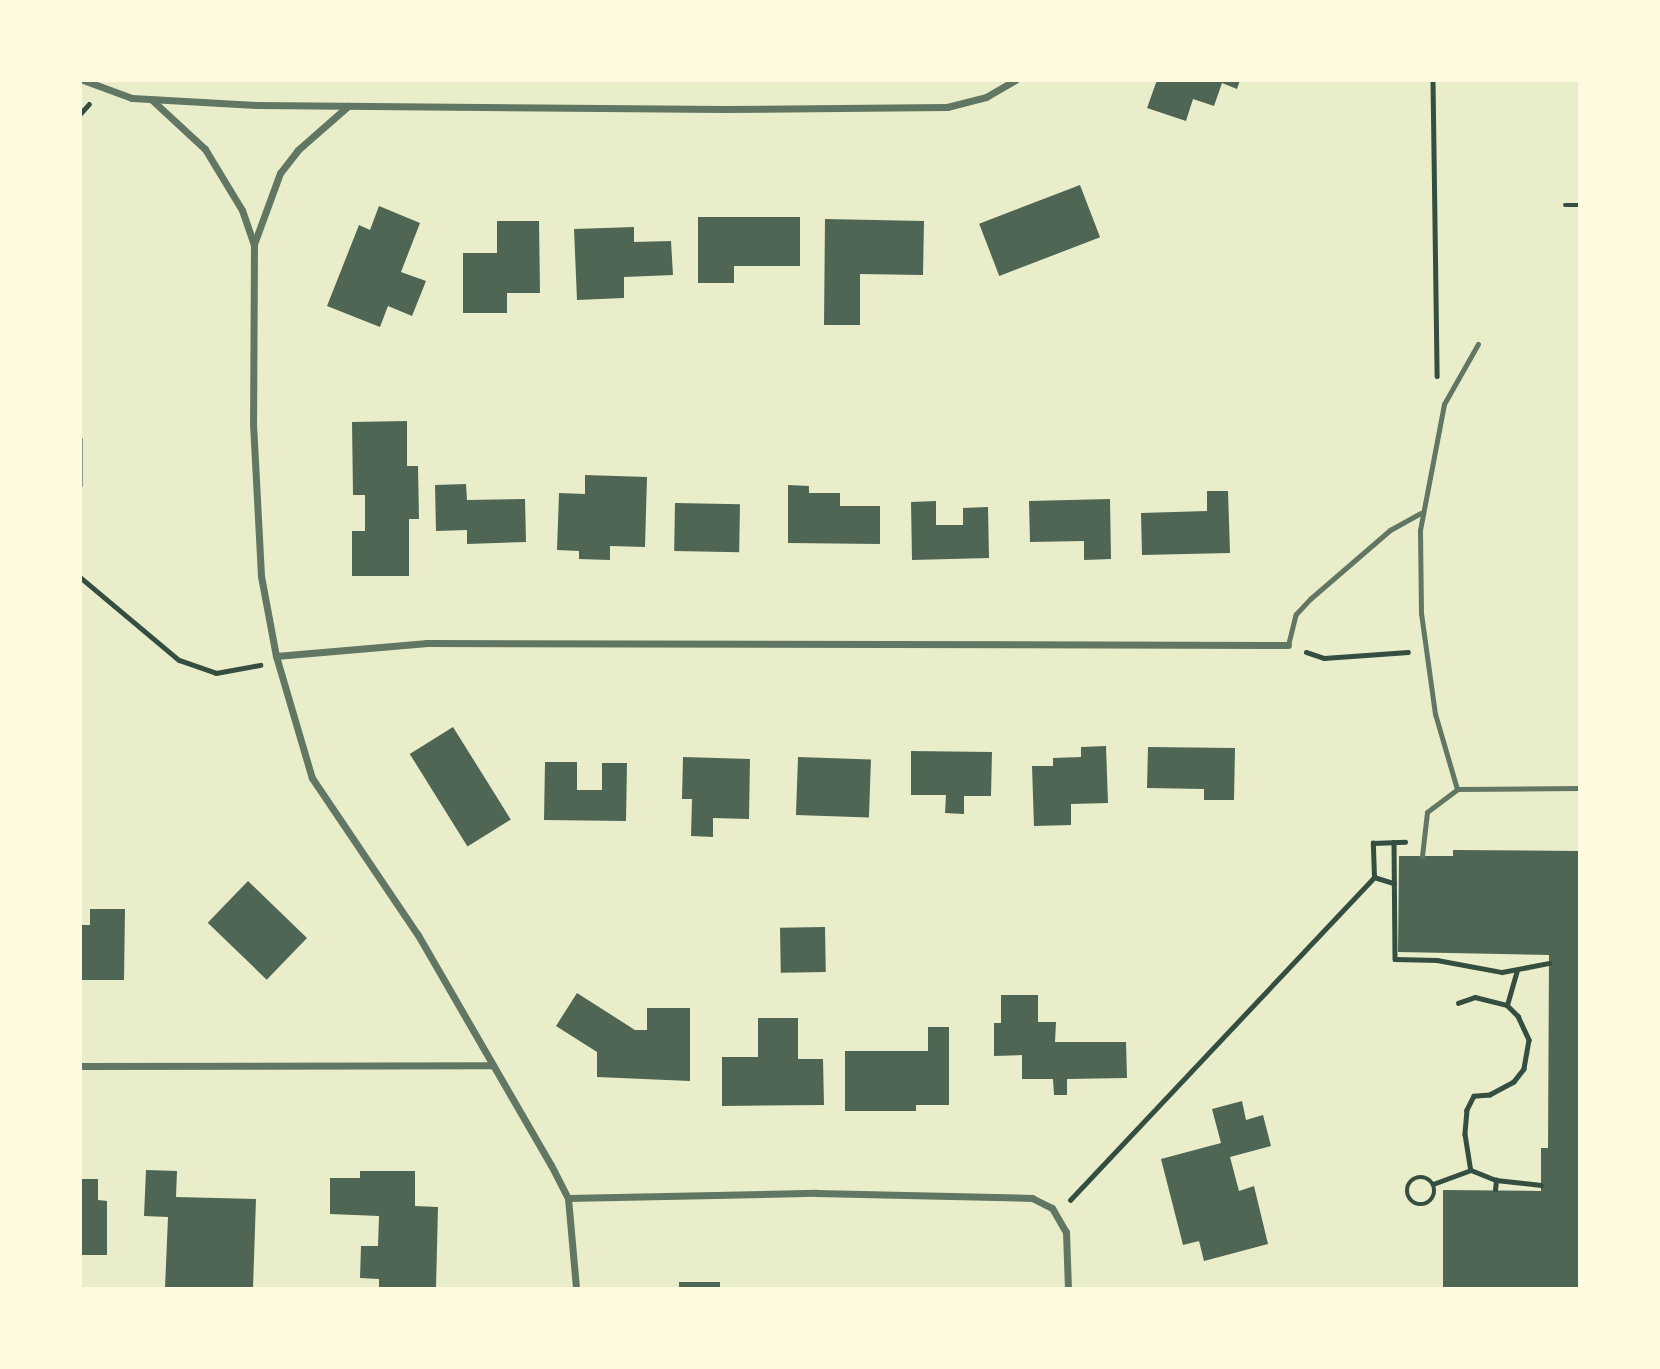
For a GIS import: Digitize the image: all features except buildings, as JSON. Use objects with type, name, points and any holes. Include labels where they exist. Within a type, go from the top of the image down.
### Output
[{"type":"street","points":[[83,80],[132,98],[348,106],[947,107],[986,97],[1015,80]]},
{"type":"street","points":[[151,99],[179,121],[212,159],[242,210],[254,244],[255,502],[261,576],[276,656],[312,778],[418,935],[568,1198],[576,1289]]},
{"type":"street","points":[[254,244],[280,173],[312,136],[348,106]]},
{"type":"street","points":[[276,656],[427,643],[1288,645]]},
{"type":"street","points":[[80,1066],[492,1065]]},
{"type":"street","points":[[568,1198],[816,1193],[1032,1198],[1052,1208],[1066,1232],[1068,1289]]},
{"type":"lane","points":[[1457,789],[1435,714],[1426,650],[1419,587],[1421,513],[1444,404],[1478,344]]},
{"type":"lane","points":[[1288,645],[1296,614],[1310,600],[1390,530],[1421,513]]},
{"type":"lane","points":[[1422,856],[1427,812],[1457,789],[1580,788]]},
{"type":"path","points":[[1433,80],[1435,357]]},
{"type":"path","points":[[1564,205],[1580,205]]},
{"type":"path","points":[[80,439],[80,485]]},
{"type":"path","points":[[80,578],[148,638],[200,670],[251,670],[276,656]]},
{"type":"path","points":[[1288,645],[1324,658],[1426,650]]},
{"type":"path","points":[[1395,842],[1395,959],[1517,971],[1549,963]]},
{"type":"path","points":[[1052,1208],[1076,1195],[1374,877],[1373,843],[1423,842]]},
{"type":"path","points":[[1374,877],[1395,883]]},
{"type":"path","points":[[1507,1005],[1517,971]]},
{"type":"path","points":[[1458,1003],[1475,998],[1507,1005],[1525,1026],[1529,1056],[1514,1082],[1490,1095],[1474,1096],[1467,1110],[1465,1134],[1471,1170]]},
{"type":"path","points":[[1433,1184],[1471,1170],[1496,1180],[1541,1185]]},
{"type":"path","points":[[1423,1177],[1433,1184],[1435,1195],[1428,1203],[1415,1205],[1408,1198],[1412,1180],[1423,1177]]},
{"type":"path","points":[[1495,1190],[1496,1180]]}]
